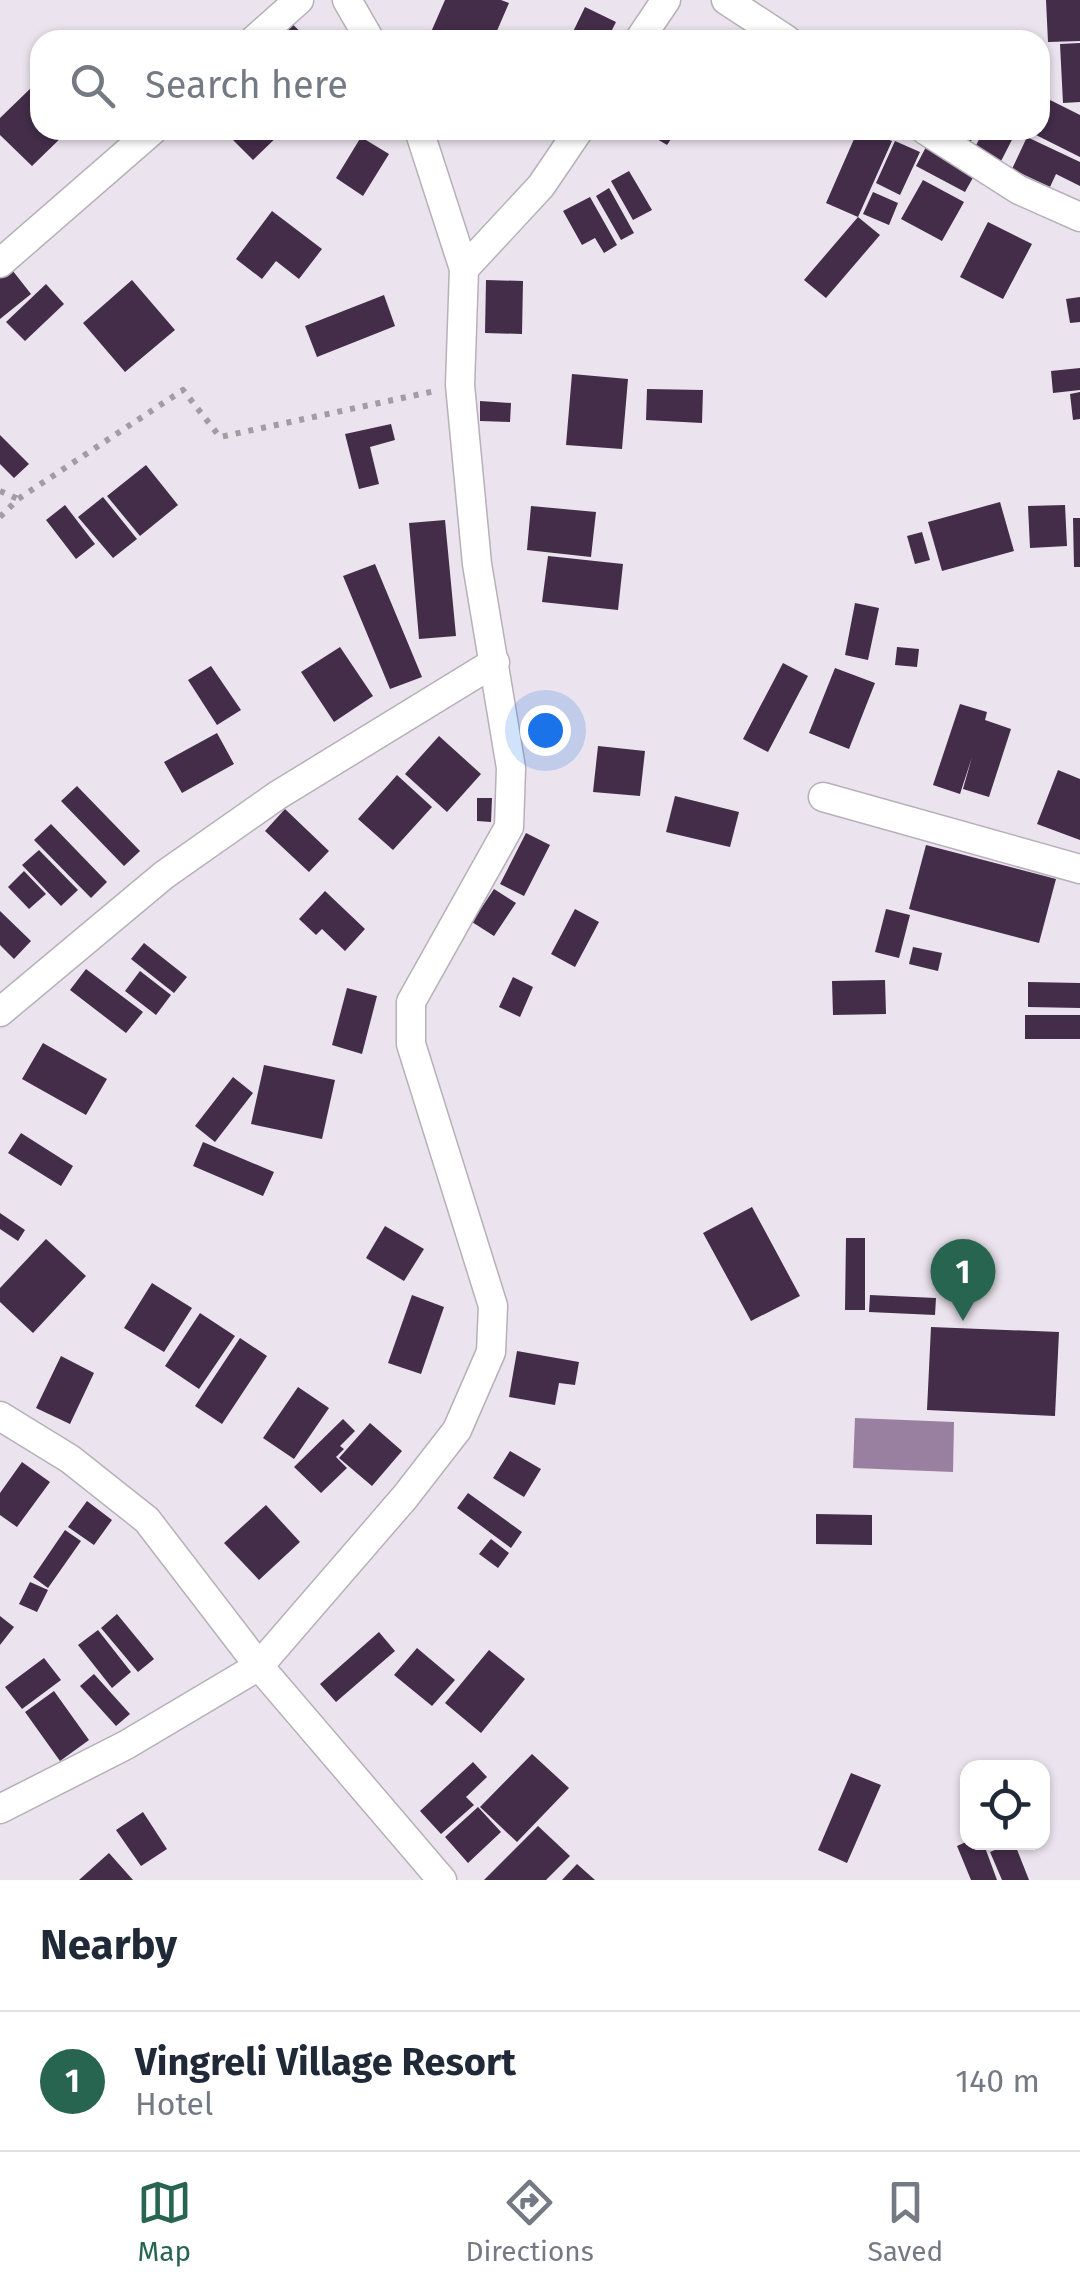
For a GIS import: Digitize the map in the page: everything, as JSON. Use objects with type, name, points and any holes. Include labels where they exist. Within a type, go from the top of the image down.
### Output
[{"type":"street","points":[[265,30],[299,0]]},
{"type":"street","points":[[347,0],[364,30]]},
{"type":"street","points":[[646,30],[666,0]]},
{"type":"street","points":[[726,0],[772,30]]},
{"type":"street","points":[[0,264],[142,140]]},
{"type":"street","points":[[0,1809],[126,1745],[259,1666],[405,1497],[457,1430],[491,1352],[493,1306],[411,1044],[411,1002],[509,827],[511,768],[477,564],[460,385],[464,269],[422,140]]},
{"type":"street","points":[[464,269],[541,186],[571,140]]},
{"type":"street","points":[[941,140],[1019,190],[1080,217]]},
{"type":"street","points":[[0,1012],[164,875],[278,795],[495,662]]},
{"type":"street","points":[[823,797],[1080,869]]},
{"type":"street","points":[[0,1416],[70,1460],[147,1520],[259,1666],[442,1880]]},
{"type":"path","points":[[0,516],[18,499],[183,390],[220,437],[460,385]]},
{"type":"path","points":[[0,491],[18,499]]},
{"type":"shaded area","points":[[855,1418],[954,1422],[953,1472],[853,1468]]},
{"type":"building","points":[[445,0],[509,3],[497,30],[432,30]]},
{"type":"building","points":[[1046,0],[1080,0],[1080,41],[1050,42]]},
{"type":"building","points":[[585,7],[616,22],[612,30],[574,30]]},
{"type":"building","points":[[285,17],[299,30],[273,30]]},
{"type":"building","points":[[1080,43],[1080,102],[1063,103],[1060,44]]},
{"type":"building","points":[[30,89],[30,140],[59,140],[32,166],[0,135],[0,118]]},
{"type":"building","points":[[1050,100],[1080,115],[1080,157],[1046,140],[1050,140]]},
{"type":"building","points":[[233,140],[274,140],[253,160]]},
{"type":"building","points":[[359,140],[389,154],[363,196],[336,178]]},
{"type":"building","points":[[854,140],[892,141],[858,217],[826,203]]},
{"type":"building","points":[[979,140],[1012,140],[998,167],[972,153]]},
{"type":"building","points":[[1026,140],[1033,140],[1080,162],[1080,186],[1056,174],[1050,187],[1012,169]]},
{"type":"building","points":[[895,141],[920,152],[900,195],[876,183]]},
{"type":"building","points":[[926,147],[975,174],[965,192],[916,166]]},
{"type":"building","points":[[629,171],[652,210],[633,220],[611,181]]},
{"type":"building","points":[[923,180],[964,202],[942,241],[901,219]]},
{"type":"building","points":[[609,188],[634,233],[621,240],[596,196]]},
{"type":"building","points":[[873,192],[898,203],[889,225],[863,214]]},
{"type":"building","points":[[590,197],[617,245],[604,253],[595,238],[582,245],[563,211]]},
{"type":"building","points":[[272,211],[322,249],[299,279],[276,261],[262,279],[236,259]]},
{"type":"building","points":[[858,217],[880,235],[826,298],[804,280]]},
{"type":"building","points":[[988,222],[1032,244],[1003,299],[960,277]]},
{"type":"building","points":[[9,266],[31,294],[0,319],[0,273]]},
{"type":"building","points":[[132,280],[175,330],[125,372],[83,323]]},
{"type":"building","points":[[486,280],[523,281],[522,334],[485,333]]},
{"type":"building","points":[[46,284],[64,304],[25,341],[6,322]]},
{"type":"building","points":[[384,295],[395,326],[317,357],[305,326]]},
{"type":"building","points":[[1080,297],[1080,322],[1070,323],[1066,299]]},
{"type":"building","points":[[1080,368],[1080,390],[1053,393],[1051,371]]},
{"type":"building","points":[[572,374],[628,379],[622,449],[566,445]]},
{"type":"building","points":[[647,389],[703,390],[702,423],[646,420]]},
{"type":"building","points":[[1080,392],[1080,419],[1073,420],[1070,394]]},
{"type":"building","points":[[480,401],[511,403],[510,422],[480,421]]},
{"type":"building","points":[[391,424],[395,440],[370,447],[379,484],[359,489],[345,434]]},
{"type":"building","points":[[0,435],[29,464],[14,478],[0,464]]},
{"type":"building","points":[[146,465],[178,505],[140,536],[107,496]]},
{"type":"building","points":[[103,497],[137,539],[113,558],[78,517]]},
{"type":"building","points":[[1000,502],[1014,551],[942,571],[928,522]]},
{"type":"building","points":[[65,505],[95,544],[76,559],[46,520]]},
{"type":"building","points":[[1065,505],[1067,546],[1030,548],[1028,506]]},
{"type":"building","points":[[531,506],[596,512],[591,557],[527,550]]},
{"type":"building","points":[[1073,518],[1080,518],[1080,567],[1074,567]]},
{"type":"building","points":[[445,520],[456,636],[419,639],[409,523]]},
{"type":"building","points":[[922,532],[930,560],[915,564],[907,536]]},
{"type":"building","points":[[548,556],[623,564],[618,610],[542,602]]},
{"type":"building","points":[[375,564],[422,677],[390,689],[343,576]]},
{"type":"building","points":[[855,603],[879,608],[868,660],[845,655]]},
{"type":"building","points":[[340,647],[373,696],[334,722],[301,672]]},
{"type":"building","points":[[897,647],[919,649],[917,667],[895,665]]},
{"type":"building","points":[[783,663],[808,676],[768,752],[743,739]]},
{"type":"building","points":[[211,666],[241,710],[217,725],[188,680]]},
{"type":"building","points":[[835,668],[875,683],[849,749],[809,733]]},
{"type":"building","points":[[960,704],[987,712],[985,720],[1011,729],[989,797],[963,789],[972,757],[960,794],[933,785]]},
{"type":"building","points":[[217,733],[234,764],[182,793],[164,762]]},
{"type":"building","points":[[439,736],[481,774],[447,812],[405,774]]},
{"type":"building","points":[[598,746],[645,751],[640,796],[593,792]]},
{"type":"building","points":[[1058,770],[1080,779],[1080,840],[1037,824]]},
{"type":"building","points":[[397,775],[432,807],[393,850],[358,819]]},
{"type":"building","points":[[77,786],[140,851],[124,866],[61,801]]},
{"type":"building","points":[[675,796],[739,812],[730,847],[666,832]]},
{"type":"building","points":[[477,798],[492,798],[491,822],[477,821]]},
{"type":"building","points":[[285,809],[329,851],[309,872],[265,831]]},
{"type":"building","points":[[51,824],[107,882],[91,898],[34,840]]},
{"type":"building","points":[[526,833],[550,845],[524,896],[500,884]]},
{"type":"building","points":[[926,845],[1056,879],[1039,943],[909,909]]},
{"type":"building","points":[[39,850],[78,890],[61,906],[22,865]]},
{"type":"building","points":[[24,871],[46,894],[29,909],[8,887]]},
{"type":"building","points":[[494,889],[516,903],[494,936],[472,922]]},
{"type":"building","points":[[325,891],[365,929],[345,951],[322,929],[316,935],[299,919]]},
{"type":"building","points":[[575,909],[599,922],[575,967],[551,954]]},
{"type":"building","points":[[886,909],[910,915],[899,958],[875,952]]},
{"type":"building","points":[[0,911],[31,941],[14,959],[0,945]]},
{"type":"building","points":[[144,943],[187,977],[174,993],[131,959]]},
{"type":"building","points":[[913,947],[942,953],[938,971],[909,964]]},
{"type":"building","points":[[86,969],[143,1012],[126,1033],[70,990]]},
{"type":"building","points":[[140,971],[171,995],[156,1015],[125,991]]},
{"type":"building","points":[[513,977],[533,987],[520,1017],[499,1007]]},
{"type":"building","points":[[885,980],[886,1014],[833,1015],[832,981]]},
{"type":"building","points":[[1028,982],[1080,983],[1080,1008],[1028,1007]]},
{"type":"building","points":[[347,988],[377,996],[362,1054],[332,1045]]},
{"type":"building","points":[[1025,1015],[1080,1015],[1080,1039],[1025,1039]]},
{"type":"building","points":[[43,1043],[107,1079],[86,1115],[22,1079]]},
{"type":"building","points":[[264,1065],[335,1080],[322,1139],[251,1124]]},
{"type":"building","points":[[233,1077],[253,1093],[215,1142],[195,1126]]},
{"type":"building","points":[[21,1133],[73,1166],[61,1186],[8,1153]]},
{"type":"building","points":[[203,1142],[274,1172],[263,1196],[193,1166]]},
{"type":"building","points":[[752,1207],[800,1296],[751,1321],[703,1233]]},
{"type":"building","points":[[0,1213],[25,1230],[18,1241],[0,1229]]},
{"type":"building","points":[[385,1226],[424,1249],[404,1281],[366,1258]]},
{"type":"building","points":[[846,1238],[865,1238],[865,1310],[845,1310]]},
{"type":"building","points":[[46,1239],[86,1276],[33,1333],[0,1302],[0,1288]]},
{"type":"building","points":[[152,1283],[192,1308],[164,1352],[124,1328]]},
{"type":"building","points":[[412,1295],[444,1307],[421,1374],[388,1363]]},
{"type":"building","points":[[870,1295],[936,1298],[935,1315],[869,1312]]},
{"type":"building","points":[[200,1313],[235,1336],[199,1389],[165,1366]]},
{"type":"building","points":[[931,1327],[1059,1332],[1055,1416],[927,1410]]},
{"type":"building","points":[[240,1338],[267,1356],[222,1424],[195,1406]]},
{"type":"building","points":[[517,1351],[579,1362],[575,1385],[559,1383],[555,1405],[509,1397]]},
{"type":"building","points":[[61,1356],[94,1373],[70,1424],[36,1408]]},
{"type":"building","points":[[298,1387],[329,1408],[294,1459],[263,1438]]},
{"type":"building","points":[[343,1419],[355,1431],[340,1446],[344,1449],[336,1457],[347,1468],[321,1493],[294,1467]]},
{"type":"building","points":[[370,1423],[402,1451],[372,1486],[339,1458]]},
{"type":"building","points":[[510,1451],[541,1469],[524,1497],[493,1478]]},
{"type":"building","points":[[22,1462],[50,1482],[17,1527],[0,1515],[0,1493]]},
{"type":"building","points":[[468,1493],[522,1532],[511,1548],[457,1508]]},
{"type":"building","points":[[87,1501],[112,1520],[94,1545],[68,1527]]},
{"type":"building","points":[[266,1505],[300,1542],[259,1580],[224,1543]]},
{"type":"building","points":[[816,1514],[872,1515],[872,1545],[816,1544]]},
{"type":"building","points":[[65,1530],[81,1541],[48,1588],[33,1577]]},
{"type":"building","points":[[491,1539],[509,1553],[498,1568],[479,1554]]},
{"type":"building","points":[[30,1582],[48,1590],[37,1612],[19,1604]]},
{"type":"building","points":[[117,1614],[154,1659],[138,1672],[101,1628]]},
{"type":"building","points":[[0,1616],[14,1627],[0,1645]]},
{"type":"building","points":[[98,1630],[131,1672],[112,1688],[78,1645]]},
{"type":"building","points":[[379,1632],[395,1651],[336,1702],[320,1684]]},
{"type":"building","points":[[417,1648],[455,1680],[432,1706],[394,1675]]},
{"type":"building","points":[[489,1650],[525,1679],[481,1733],[445,1703]]},
{"type":"building","points":[[44,1658],[61,1680],[22,1709],[5,1687]]},
{"type":"building","points":[[94,1674],[130,1714],[116,1726],[80,1686]]},
{"type":"building","points":[[54,1691],[89,1740],[60,1761],[25,1712]]},
{"type":"building","points":[[532,1754],[569,1788],[517,1842],[480,1807]]},
{"type":"building","points":[[473,1762],[487,1777],[466,1797],[474,1805],[441,1834],[420,1811]]},
{"type":"building","points":[[851,1773],[881,1785],[847,1863],[818,1850]]},
{"type":"building","points":[[478,1807],[501,1832],[468,1863],[445,1837]]},
{"type":"building","points":[[143,1812],[167,1849],[141,1866],[116,1830]]},
{"type":"building","points":[[538,1826],[570,1856],[546,1880],[484,1880]]},
{"type":"building","points":[[960,1845],[960,1850],[986,1850],[997,1880],[971,1880],[957,1846]]},
{"type":"building","points":[[1017,1850],[1029,1880],[1002,1880],[990,1852]]},
{"type":"building","points":[[109,1853],[133,1880],[79,1880]]},
{"type":"building","points":[[577,1864],[595,1880],[562,1880]]},
{"type":"place","name":"Vingreli Village Resort","points":[[963,1321]]}]
